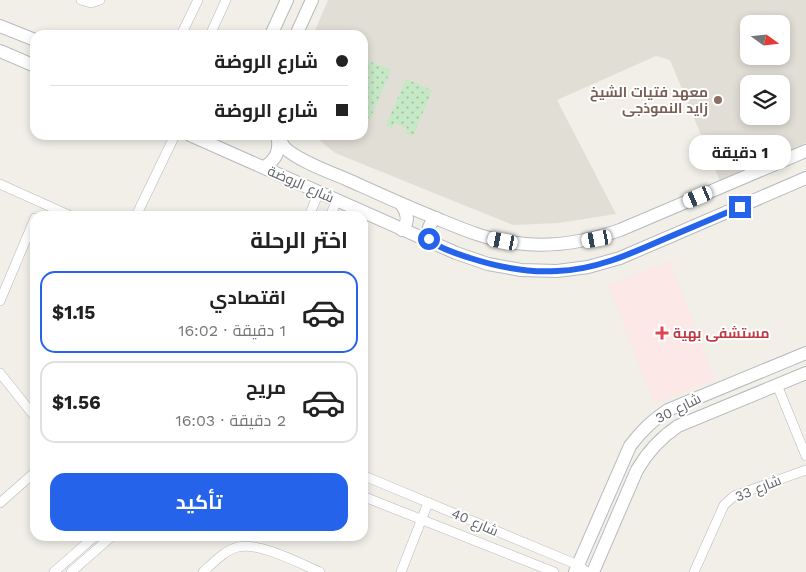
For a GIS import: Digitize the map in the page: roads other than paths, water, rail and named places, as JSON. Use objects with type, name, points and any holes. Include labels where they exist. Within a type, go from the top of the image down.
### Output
[{"type":"street","points":[[81,0],[91,3],[100,0]]},
{"type":"street","points":[[184,30],[198,0]]},
{"type":"street","points":[[212,30],[226,0]]},
{"type":"street","points":[[273,30],[287,0]]},
{"type":"street","points":[[298,30],[312,0]]},
{"type":"street","points":[[0,26],[30,38]]},
{"type":"street","points":[[0,51],[30,64]]},
{"type":"street","points":[[138,211],[173,140]]},
{"type":"street","points":[[264,168],[275,157],[278,150],[278,140]]},
{"type":"street","name":"شارع الروضة","points":[[280,140],[285,148],[305,161],[464,230],[516,244],[543,245],[570,244],[597,239],[806,151]]},
{"type":"street","name":"شارع الروضة","points":[[216,141],[264,168],[361,211]]},
{"type":"street","name":"شارع الروضة","points":[[368,214],[456,253],[488,264],[521,270],[557,272],[588,267],[620,258],[806,178]]},
{"type":"street","points":[[0,184],[60,211]]},
{"type":"street","points":[[311,211],[319,192]]},
{"type":"street","points":[[332,211],[337,200]]},
{"type":"street","points":[[38,211],[41,203]]},
{"type":"street","points":[[401,204],[407,217],[405,227],[402,230]]},
{"type":"street","points":[[433,243],[429,239],[428,227],[436,218]]},
{"type":"street","points":[[0,302],[30,229]]},
{"type":"street","name":"شارع 30","points":[[580,570],[630,446],[640,432],[668,410],[806,353]]},
{"type":"street","points":[[0,373],[30,411]]},
{"type":"street","name":"شارع 30","points":[[592,572],[637,470],[644,457],[654,445],[678,426],[806,373]]},
{"type":"street","points":[[750,376],[758,393]]},
{"type":"street","points":[[777,385],[806,456]]},
{"type":"street","name":"شارع 33","points":[[694,572],[724,505],[729,500],[734,496],[806,470]]},
{"type":"street","points":[[0,503],[30,476]]},
{"type":"street","name":"شارع 40","points":[[368,478],[580,570]]},
{"type":"street","name":"شارع 40","points":[[368,498],[554,572]]},
{"type":"street","points":[[401,572],[428,503]]},
{"type":"street","points":[[56,572],[90,541]]},
{"type":"street","points":[[71,572],[106,541]]},
{"type":"street","points":[[203,572],[224,554],[237,547],[250,546],[264,549],[320,572]]},
{"type":"place","name":"معهد فتيات الشيخ زايد النموذجى","points":[[718,100]]},
{"type":"place","name":"مستشفى بهية","points":[[662,333]]}]
